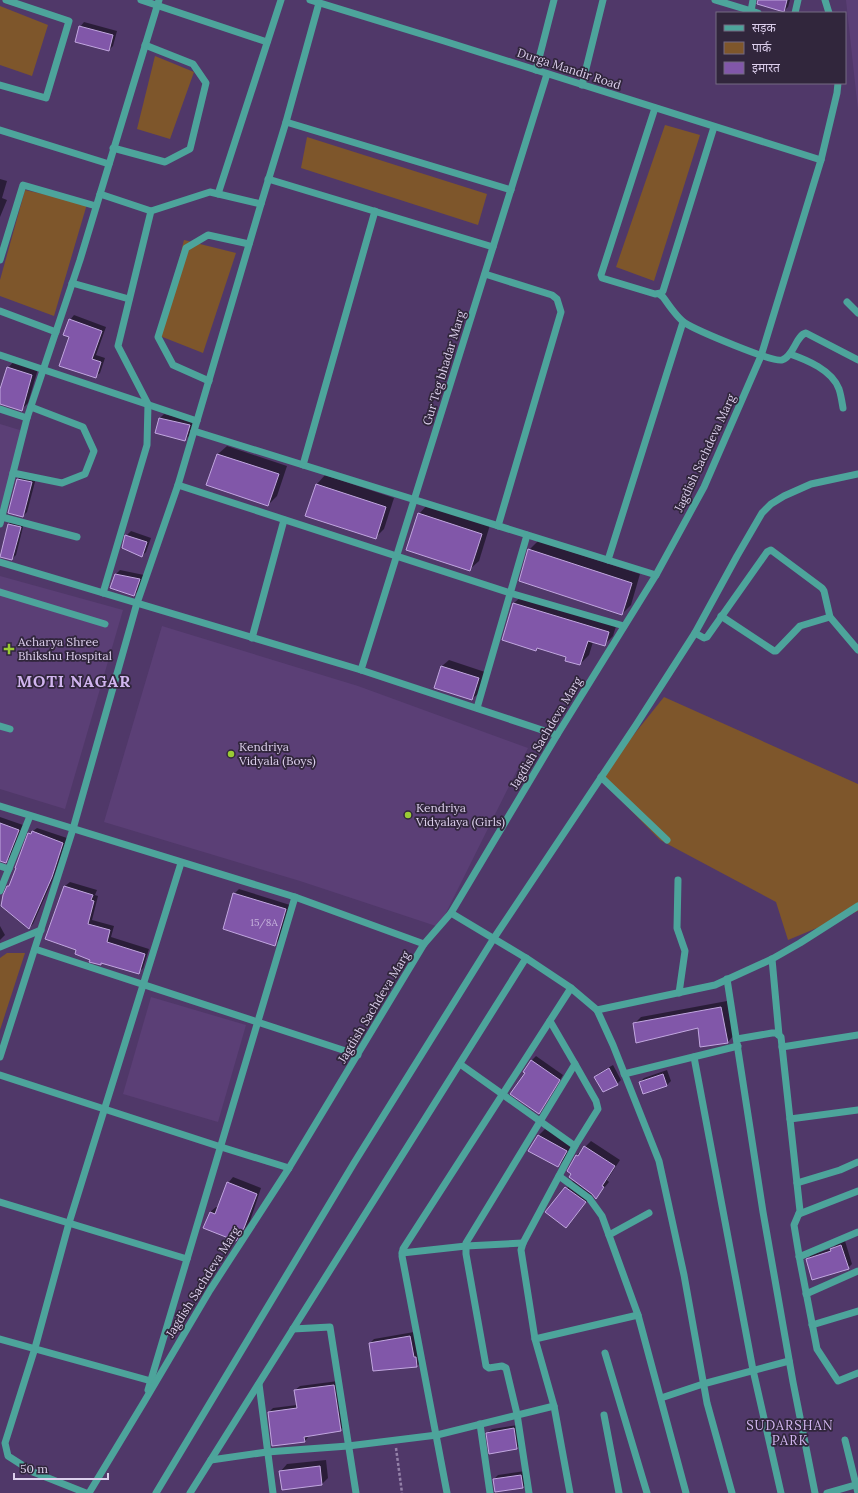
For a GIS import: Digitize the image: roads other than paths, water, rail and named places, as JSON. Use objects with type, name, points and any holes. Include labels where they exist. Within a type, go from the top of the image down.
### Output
[{"type":"street","points":[[0,85],[46,98],[69,20],[6,0]]},
{"type":"street","points":[[141,0],[158,2],[267,42]]},
{"type":"street","points":[[218,194],[281,0]]},
{"type":"street","name":"Durga Mandir Road","points":[[310,0],[319,3],[334,4],[547,74],[821,160]]},
{"type":"street","points":[[536,70],[554,0]]},
{"type":"street","points":[[582,85],[603,0]]},
{"type":"street","points":[[715,0],[754,12],[753,0]]},
{"type":"street","points":[[795,12],[798,0]]},
{"type":"street","points":[[825,0],[829,12]]},
{"type":"street","points":[[77,537],[1,521],[27,418],[72,283],[158,2]]},
{"type":"street","points":[[0,1057],[72,829],[138,603],[178,486],[260,204],[286,122],[319,3]]},
{"type":"street","points":[[113,148],[165,162],[190,149],[206,83],[193,64],[145,45]]},
{"type":"street","name":"Gur Teg bhadar Marg","points":[[361,670],[547,74]]},
{"type":"street","name":"Jagdish Sachdeva Marg","points":[[89,1493],[210,1290],[289,1168],[424,944],[451,913],[557,735],[656,575],[704,487],[761,356],[821,160],[838,84]]},
{"type":"street","points":[[655,108],[601,276],[602,278],[659,294],[683,322],[761,356],[778,361],[784,360],[790,354],[802,335],[809,333],[858,360]]},
{"type":"street","points":[[286,122],[511,190]]},
{"type":"street","points":[[659,294],[663,291],[714,126]]},
{"type":"street","points":[[0,130],[109,164]]},
{"type":"street","points":[[268,179],[493,247]]},
{"type":"street","points":[[0,260],[24,185],[96,206]]},
{"type":"street","points":[[100,194],[151,211],[210,192],[260,204]]},
{"type":"street","points":[[103,593],[147,445],[148,404],[118,346],[151,211]]},
{"type":"street","points":[[303,464],[375,211]]},
{"type":"street","points":[[209,381],[172,365],[158,337],[186,248],[208,235],[249,244]]},
{"type":"street","points":[[485,274],[552,295],[557,300],[561,312],[498,526]]},
{"type":"street","points":[[72,283],[129,299]]},
{"type":"street","points":[[847,302],[858,313]]},
{"type":"street","points":[[0,311],[56,332]]},
{"type":"street","points":[[608,560],[683,322]]},
{"type":"street","points":[[790,354],[806,360],[825,371],[838,388],[843,408]]},
{"type":"street","points":[[0,355],[197,421]]},
{"type":"street","points":[[13,473],[62,483],[85,474],[94,451],[83,427],[31,407]]},
{"type":"street","points":[[0,409],[27,418]]},
{"type":"street","points":[[194,431],[656,575]]},
{"type":"street","points":[[156,1493],[350,1170],[494,938],[636,725],[695,633],[762,514],[771,504],[784,496],[811,484],[858,474]]},
{"type":"street","points":[[178,486],[510,593],[624,626]]},
{"type":"street","points":[[252,638],[284,520]]},
{"type":"street","points":[[477,708],[527,535]]},
{"type":"street","points":[[695,633],[704,638],[707,637],[767,552],[771,550],[822,588],[830,617],[858,650]]},
{"type":"street","points":[[0,562],[361,670],[557,735]]},
{"type":"street","points":[[0,592],[105,624]]},
{"type":"street","points":[[721,616],[774,651],[776,651],[800,626],[830,617]]},
{"type":"street","points":[[0,726],[10,729]]},
{"type":"street","points":[[601,777],[667,840]]},
{"type":"street","points":[[0,806],[295,897],[424,944]]},
{"type":"street","points":[[0,891],[30,816]]},
{"type":"street","points":[[86,1493],[33,1472],[8,1456],[5,1443],[36,1348],[69,1223],[182,863]]},
{"type":"street","points":[[0,866],[9,869]]},
{"type":"street","points":[[678,880],[677,928],[684,951],[679,992]]},
{"type":"street","points":[[144,1402],[295,897]]},
{"type":"street","points":[[597,1010],[715,985],[772,959],[858,906]]},
{"type":"street","points":[[451,913],[526,958],[571,988],[597,1010],[659,1161],[684,1275],[707,1403],[732,1493]]},
{"type":"street","points":[[0,947],[41,930]]},
{"type":"street","points":[[35,949],[358,1055]]},
{"type":"street","points":[[190,1493],[526,958]]},
{"type":"street","points":[[772,959],[779,1035],[781,1037],[797,1183],[799,1214],[794,1225],[812,1325],[817,1349],[838,1381],[858,1373]]},
{"type":"street","points":[[727,979],[738,1042],[763,1212],[789,1361],[815,1493]]},
{"type":"street","points":[[447,1493],[402,1253],[403,1249],[571,988]]},
{"type":"street","points":[[550,1021],[596,1101],[598,1109],[575,1146],[523,1243],[521,1250],[535,1339],[554,1406],[570,1493]]},
{"type":"street","points":[[624,1074],[694,1057],[738,1042],[772,1033],[779,1035]]},
{"type":"street","points":[[782,1047],[858,1035]]},
{"type":"street","points":[[694,1057],[753,1370],[781,1493]]},
{"type":"street","points":[[460,1064],[575,1146]]},
{"type":"street","points":[[530,1493],[517,1414],[506,1368],[502,1366],[489,1368],[486,1366],[466,1246],[467,1240],[575,1064]]},
{"type":"street","points":[[0,1075],[289,1168]]},
{"type":"street","points":[[790,1119],[858,1110]]},
{"type":"street","points":[[797,1183],[840,1170],[858,1162]]},
{"type":"street","points":[[559,1176],[589,1198],[602,1216],[638,1315],[686,1493]]},
{"type":"street","points":[[799,1214],[858,1191]]},
{"type":"street","points":[[0,1202],[187,1259]]},
{"type":"street","points":[[609,1235],[649,1213]]},
{"type":"street","points":[[799,1257],[858,1232]]},
{"type":"street","points":[[402,1253],[466,1246],[523,1243]]},
{"type":"street","points":[[806,1294],[858,1270]]},
{"type":"street","points":[[812,1325],[858,1311]]},
{"type":"street","points":[[535,1339],[638,1315]]},
{"type":"street","points":[[293,1329],[330,1327],[356,1493]]},
{"type":"street","points":[[0,1338],[151,1381]]},
{"type":"street","points":[[605,1353],[647,1493]]},
{"type":"street","points":[[661,1398],[703,1384],[789,1361]]},
{"type":"street","points":[[259,1384],[273,1493]]},
{"type":"street","points":[[211,1460],[267,1452],[348,1446],[437,1435],[554,1406]]},
{"type":"street","points":[[604,1415],[619,1493]]},
{"type":"street","points":[[480,1424],[490,1493]]},
{"type":"street","points":[[845,1440],[858,1493]]},
{"type":"street","points":[[827,1493],[855,1485]]},
{"type":"place","name":"Acharya Shree Bhikshu Hospital","points":[[9,649]]},
{"type":"place","name":"Kendriya Vidyala (Boys)","points":[[231,754]]},
{"type":"place","name":"Kendriya Vidyalaya (Girls)","points":[[408,815]]},
{"type":"district","name":"MOTI NAGAR","points":[[74,681]]},
{"type":"district","name":"SUDARSHAN PARK","points":[[790,1432]]}]
